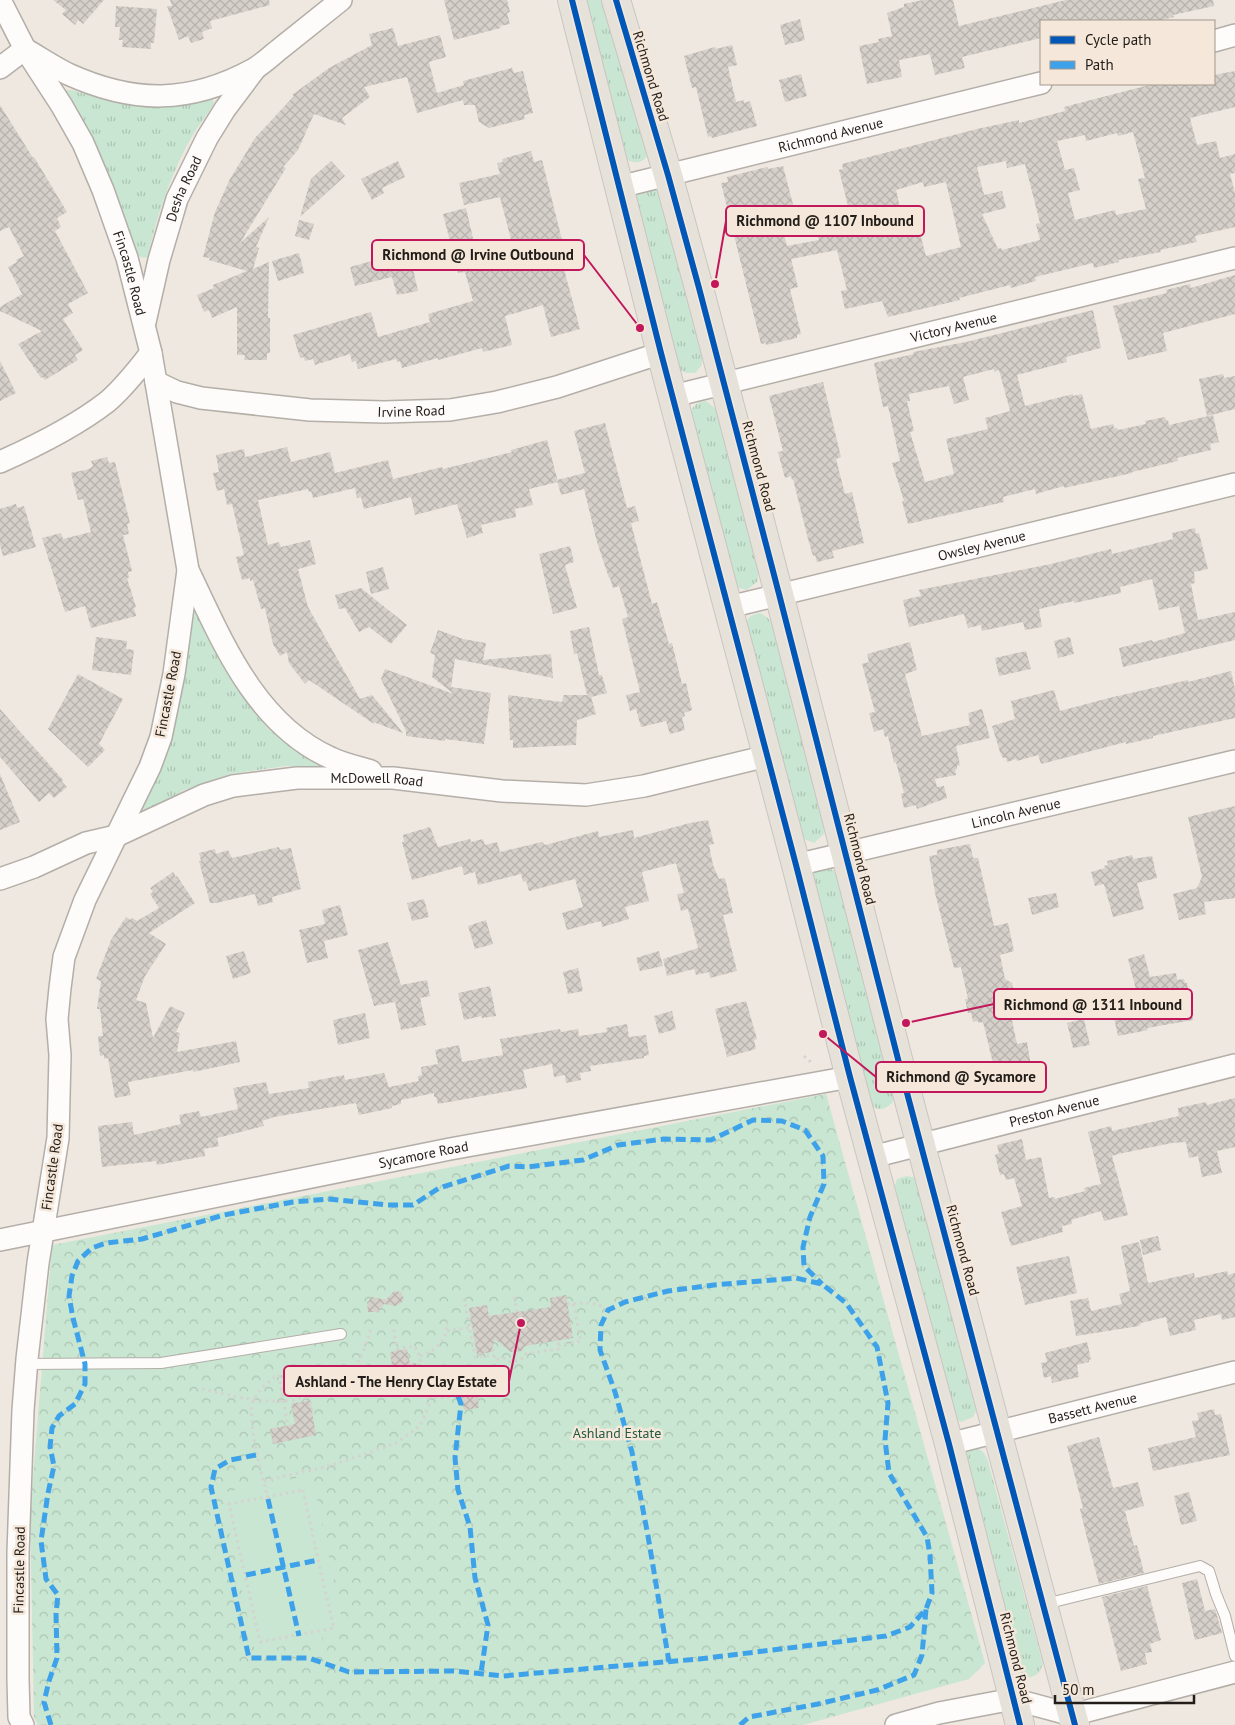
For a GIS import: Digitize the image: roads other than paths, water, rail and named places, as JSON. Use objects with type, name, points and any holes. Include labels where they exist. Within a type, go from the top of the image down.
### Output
[{"type":"main road","name":"Richmond Road","points":[[572,0],[661,353],[729,607],[850,1077],[949,1444],[1016,1712]]},
{"type":"main road","name":"Richmond Road","points":[[616,0],[668,175],[724,383],[845,854],[1073,1720]]},
{"type":"street","name":"Fincastle Road","points":[[0,0],[26,49],[83,143],[103,190],[127,258],[151,354],[188,570],[234,662],[254,693],[278,721],[304,744],[331,759],[393,778]]},
{"type":"street","name":"Desha Road","points":[[26,49],[67,74],[98,86],[129,94],[158,97],[178,96],[207,90],[255,68],[340,0]]},
{"type":"street","points":[[1215,40],[1235,35]]},
{"type":"street","points":[[0,68],[26,49]]},
{"type":"street","name":"Desha Road","points":[[144,325],[159,260],[177,199],[207,138],[225,109],[255,68]]},
{"type":"street","name":"Richmond Avenue","points":[[619,187],[1040,83]]},
{"type":"street","name":"Victory Avenue","points":[[673,396],[1235,258]]},
{"type":"street","name":"Irvine Road","points":[[156,382],[177,392],[201,398],[310,410],[384,412],[450,410],[497,402],[557,387],[661,353]]},
{"type":"street","points":[[0,462],[32,448],[106,402],[128,381],[151,354]]},
{"type":"street","name":"Owsley Avenue","points":[[729,607],[1235,484]]},
{"type":"street","name":"Fincastle Road","points":[[20,1722],[9,1555],[27,1364],[43,1232],[58,1138],[60,1055],[58,1019],[64,957],[85,900],[150,767],[161,736],[174,674],[188,570]]},
{"type":"street","name":"McDowell Road","points":[[0,879],[34,867],[86,843],[116,836],[204,795],[233,786],[297,778],[393,778],[502,791],[586,795],[644,786],[767,756]]},
{"type":"street","name":"Lincoln Avenue","points":[[796,865],[1235,760]]},
{"type":"street","name":"Preston Avenue","points":[[872,1157],[1235,1065]]},
{"type":"street","name":"Sycamore Road","points":[[0,1240],[450,1149],[850,1077]]},
{"type":"street","name":"Bassett Avenue","points":[[949,1444],[1235,1372]]},
{"type":"street","points":[[896,1725],[939,1713],[1016,1712],[1073,1720],[1235,1672]]},
{"type":"lane","points":[[27,1364],[160,1363],[340,1334]]},
{"type":"lane","points":[[1043,1605],[1200,1566],[1209,1571],[1225,1616],[1235,1656]]},
{"type":"place","name":"Richmond @ 1107 Inbound","points":[[715,284]]},
{"type":"place","name":"Richmond @ Irvine Outbound","points":[[640,328]]},
{"type":"place","name":"Richmond @ 1311 Inbound","points":[[906,1023]]},
{"type":"place","name":"Richmond @ Sycamore","points":[[823,1034]]},
{"type":"place","name":"Ashland - The Henry Clay Estate","points":[[521,1323]]},
{"type":"park label","name":"Ashland Estate","points":[[617,1433]]}]
